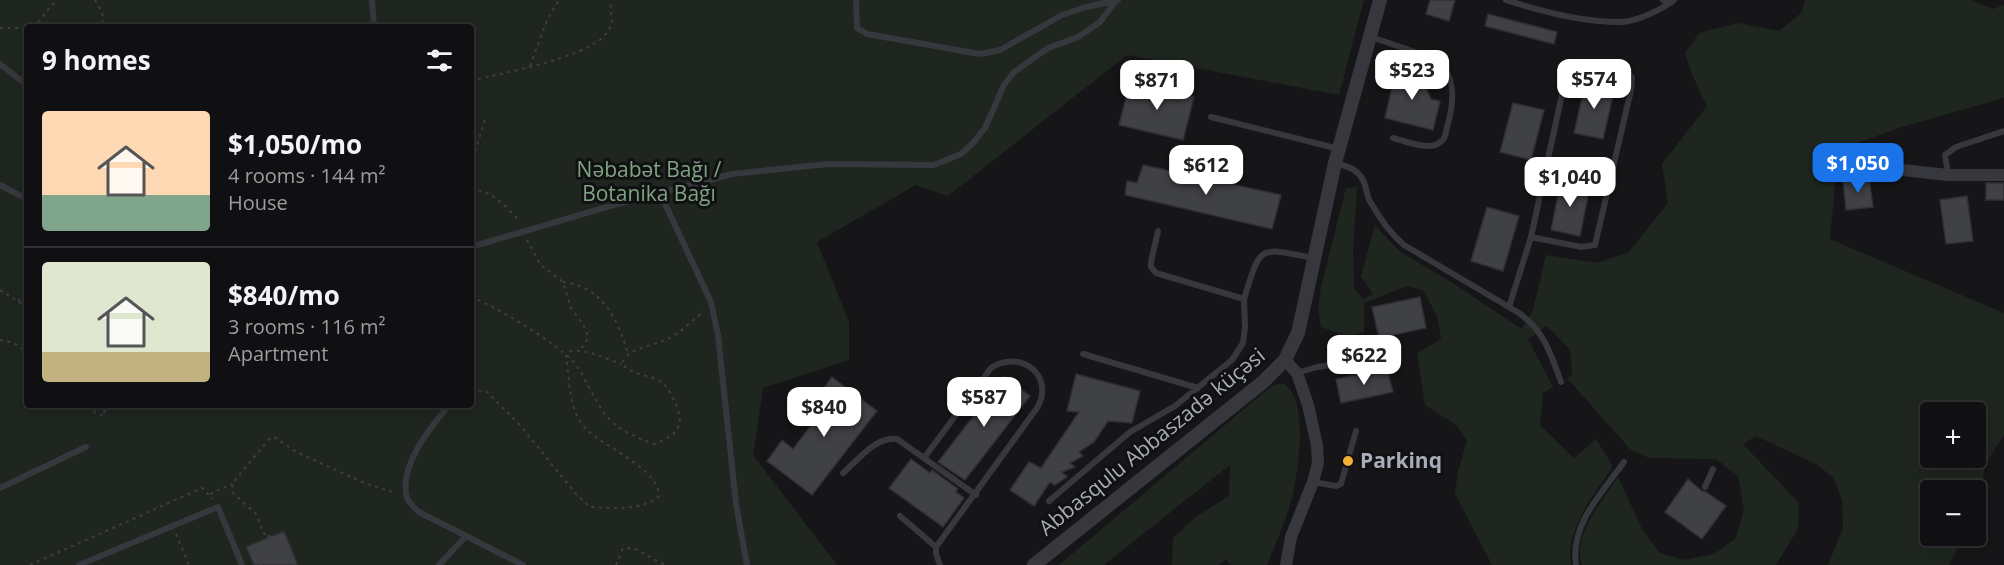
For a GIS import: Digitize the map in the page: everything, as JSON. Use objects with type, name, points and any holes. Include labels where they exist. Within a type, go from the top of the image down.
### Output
[{"type":"street","name":"Abbasqulu Abbaszadə küçəsi","points":[[1034,565],[1263,382],[1286,360],[1298,333],[1335,163],[1380,0]]},
{"type":"street","points":[[1903,170],[1948,175],[2004,175]]},
{"type":"street","points":[[1286,360],[1297,373],[1308,405],[1317,445],[1318,463],[1313,483],[1291,537],[1286,565]]},
{"type":"lane","points":[[372,0],[374,24]]},
{"type":"lane","points":[[856,0],[857,28],[867,34],[980,54],[1000,50],[1062,15],[1086,7],[1117,1]]},
{"type":"lane","points":[[1506,0],[1563,15],[1621,23],[1660,9],[1673,1]]},
{"type":"lane","points":[[1663,0],[1673,1]]},
{"type":"lane","points":[[474,246],[660,193],[743,173],[828,164],[934,165],[946,162],[961,154],[985,128],[1004,85],[1014,72],[1048,48],[1078,37],[1100,22],[1117,1]]},
{"type":"lane","points":[[1370,36],[1440,62],[1445,68],[1453,89],[1453,105],[1444,138],[1438,144],[1428,146],[1393,138]]},
{"type":"lane","points":[[0,64],[24,83]]},
{"type":"lane","points":[[1509,307],[1531,237],[1566,76],[1574,67],[1583,66],[1629,74],[1633,82],[1595,245],[1587,247],[1531,237]]},
{"type":"lane","points":[[1211,117],[1339,149]]},
{"type":"lane","points":[[1948,175],[1945,156],[1951,151],[1956,147],[2004,130]]},
{"type":"lane","points":[[1335,163],[1352,168],[1360,174],[1369,201],[1392,234],[1404,245],[1531,321],[1543,336],[1551,352],[1561,382]]},
{"type":"lane","points":[[0,185],[24,197]]},
{"type":"lane","points":[[660,193],[711,302],[718,335],[736,504],[747,565]]},
{"type":"lane","points":[[1158,231],[1151,262],[1151,267],[1156,273],[1244,298]]},
{"type":"lane","points":[[1049,501],[1130,432],[1175,406],[1232,360],[1243,343],[1244,298],[1256,259],[1275,250],[1314,258]]},
{"type":"lane","points":[[1083,354],[1198,388]]},
{"type":"lane","points":[[924,458],[991,368],[1006,360],[1014,360],[1032,369],[1037,375],[1042,388],[1037,408],[936,547],[940,565]]},
{"type":"lane","points":[[1297,373],[1317,367],[1362,361]]},
{"type":"lane","points":[[447,408],[420,441],[406,478],[407,499],[419,512],[523,565]]},
{"type":"lane","points":[[1313,483],[1336,486],[1341,484],[1356,431]]},
{"type":"lane","points":[[843,473],[874,445],[882,440],[897,439],[976,495]]},
{"type":"lane","points":[[0,488],[86,447]]},
{"type":"lane","points":[[1576,565],[1574,552],[1578,532],[1585,517],[1624,462]]},
{"type":"lane","points":[[1705,487],[1713,469]]},
{"type":"lane","points":[[79,565],[218,507],[242,565]]},
{"type":"lane","points":[[900,516],[936,547]]},
{"type":"lane","points":[[439,565],[466,536]]},
{"type":"path","points":[[36,24],[58,0]]},
{"type":"path","points":[[95,0],[102,12],[104,24]]},
{"type":"path","points":[[530,66],[547,20],[559,0]]},
{"type":"path","points":[[474,80],[577,52],[603,37],[612,24],[610,0]]},
{"type":"path","points":[[0,28],[24,28]]},
{"type":"path","points":[[474,156],[486,116]]},
{"type":"path","points":[[474,190],[486,191],[511,212],[525,231],[540,264],[562,282],[571,308],[583,324],[588,336],[579,351]]},
{"type":"path","points":[[562,282],[574,283],[593,292],[609,308],[628,354]]},
{"type":"path","points":[[0,290],[24,303]]},
{"type":"path","points":[[18,301],[24,294]]},
{"type":"path","points":[[474,298],[487,303],[552,344],[566,356],[578,368],[610,422],[630,435],[654,444],[670,438],[681,423],[679,410],[669,389],[658,380],[590,352],[567,352],[566,356],[572,403],[579,419],[586,429],[649,475],[659,489],[659,496],[653,502],[637,506],[590,507],[576,494],[519,424],[487,392],[474,390]]},
{"type":"path","points":[[622,364],[623,358],[628,354],[671,337],[711,302]]},
{"type":"path","points":[[0,340],[14,343],[24,350]]},
{"type":"path","points":[[91,408],[95,413],[104,416],[105,408]]},
{"type":"path","points":[[210,494],[232,484],[269,439],[274,437],[298,453],[367,484],[407,496]]},
{"type":"path","points":[[232,484],[233,493],[257,515],[263,532],[287,546],[296,565]]},
{"type":"path","points":[[30,565],[202,488],[210,494],[218,507]]},
{"type":"path","points":[[173,526],[189,565]]},
{"type":"path","points":[[261,565],[259,554],[269,535]]},
{"type":"path","points":[[616,565],[623,548],[635,549],[665,565]]},
{"type":"green space","name":"Nəbabət Bağı / Botanika Bağı","points":[[0,0],[1364,0],[1339,95],[1127,55],[948,196],[916,185],[817,242],[849,322],[849,360],[763,388],[753,455],[837,565],[0,565]]},
{"type":"green space","points":[[1805,0],[1972,0],[1993,9],[2004,5],[2004,98],[1902,127],[1845,147],[1837,164],[1830,239],[2004,313],[2004,435],[1986,463],[1986,402],[1920,402],[1920,468],[1985,468],[1982,480],[1920,480],[1920,546],[1959,546],[1949,565],[1828,565],[1843,528],[1842,500],[1833,477],[1816,464],[1756,436],[1743,444],[1799,503],[1798,529],[1776,565],[1582,565],[1580,553],[1585,530],[1618,477],[1643,531],[1660,553],[1684,560],[1714,554],[1735,539],[1744,510],[1738,476],[1716,459],[1649,458],[1630,449],[1567,378],[1572,375],[1570,350],[1547,326],[1528,339],[1553,387],[1543,393],[1540,425],[1574,458],[1596,439],[1612,465],[1611,470],[1588,503],[1576,527],[1570,553],[1571,565],[1492,565],[1455,494],[1458,471],[1467,441],[1456,425],[1425,405],[1417,353],[1441,339],[1437,316],[1423,290],[1407,286],[1364,303],[1364,332],[1349,337],[1321,327],[1318,309],[1321,287],[1346,188],[1357,187],[1353,250],[1354,288],[1363,299],[1373,294],[1361,276],[1375,225],[1399,251],[1456,285],[1522,329],[1533,310],[1546,255],[1597,263],[1629,252],[1668,203],[1662,164],[1707,106],[1693,77],[1685,53],[1699,33],[1738,23],[1779,31],[1801,13]]},
{"type":"green space","points":[[1282,383],[1291,391],[1297,404],[1299,458],[1290,505],[1267,565],[1231,565],[1226,559],[1219,565],[1172,565],[1173,538],[1197,516],[1229,496],[1230,465],[1104,565],[1059,565],[1263,393],[1274,385]]},
{"type":"building","points":[[1430,0],[1455,0],[1449,21],[1426,14]]},
{"type":"building","points":[[1488,14],[1557,32],[1554,44],[1485,26]]},
{"type":"building","points":[[1396,69],[1425,76],[1423,81],[1431,99],[1440,101],[1433,130],[1385,118]]},
{"type":"building","points":[[1586,80],[1615,87],[1603,139],[1574,133]]},
{"type":"building","points":[[1130,82],[1194,97],[1183,140],[1119,125]]},
{"type":"building","points":[[1513,103],[1544,110],[1531,160],[1500,152]]},
{"type":"building","points":[[1143,165],[1281,195],[1272,229],[1125,195],[1127,181],[1137,183]]},
{"type":"building","points":[[1869,177],[1873,207],[1846,210],[1843,180]]},
{"type":"building","points":[[1561,180],[1590,186],[1580,236],[1551,230]]},
{"type":"building","points":[[1986,183],[2004,183],[2004,200],[1986,200]]},
{"type":"building","points":[[1967,196],[1973,241],[1946,244],[1940,200]]},
{"type":"building","points":[[1487,207],[1519,216],[1503,271],[1471,261]]},
{"type":"building","points":[[1420,297],[1426,328],[1379,338],[1372,307]]},
{"type":"building","points":[[1387,368],[1393,392],[1341,403],[1336,379]]},
{"type":"building","points":[[1076,374],[1140,391],[1132,423],[1108,421],[1094,442],[1079,452],[1083,456],[1070,463],[1075,467],[1062,472],[1067,477],[1055,485],[1050,482],[1034,506],[1010,490],[1029,462],[1041,468],[1079,412],[1067,411]]},
{"type":"building","points":[[1004,376],[1030,396],[965,480],[938,462]]},
{"type":"building","points":[[832,377],[877,411],[812,495],[767,461],[782,440],[793,449],[826,406],[816,398]]},
{"type":"building","points":[[911,459],[930,473],[932,470],[958,489],[956,492],[964,498],[943,527],[889,488]]},
{"type":"building","points":[[1688,479],[1726,506],[1702,539],[1665,512]]},
{"type":"building","points":[[284,531],[298,565],[254,565],[246,547]]},
{"type":"place","name":"Parkinq","points":[[1348,461]]}]
